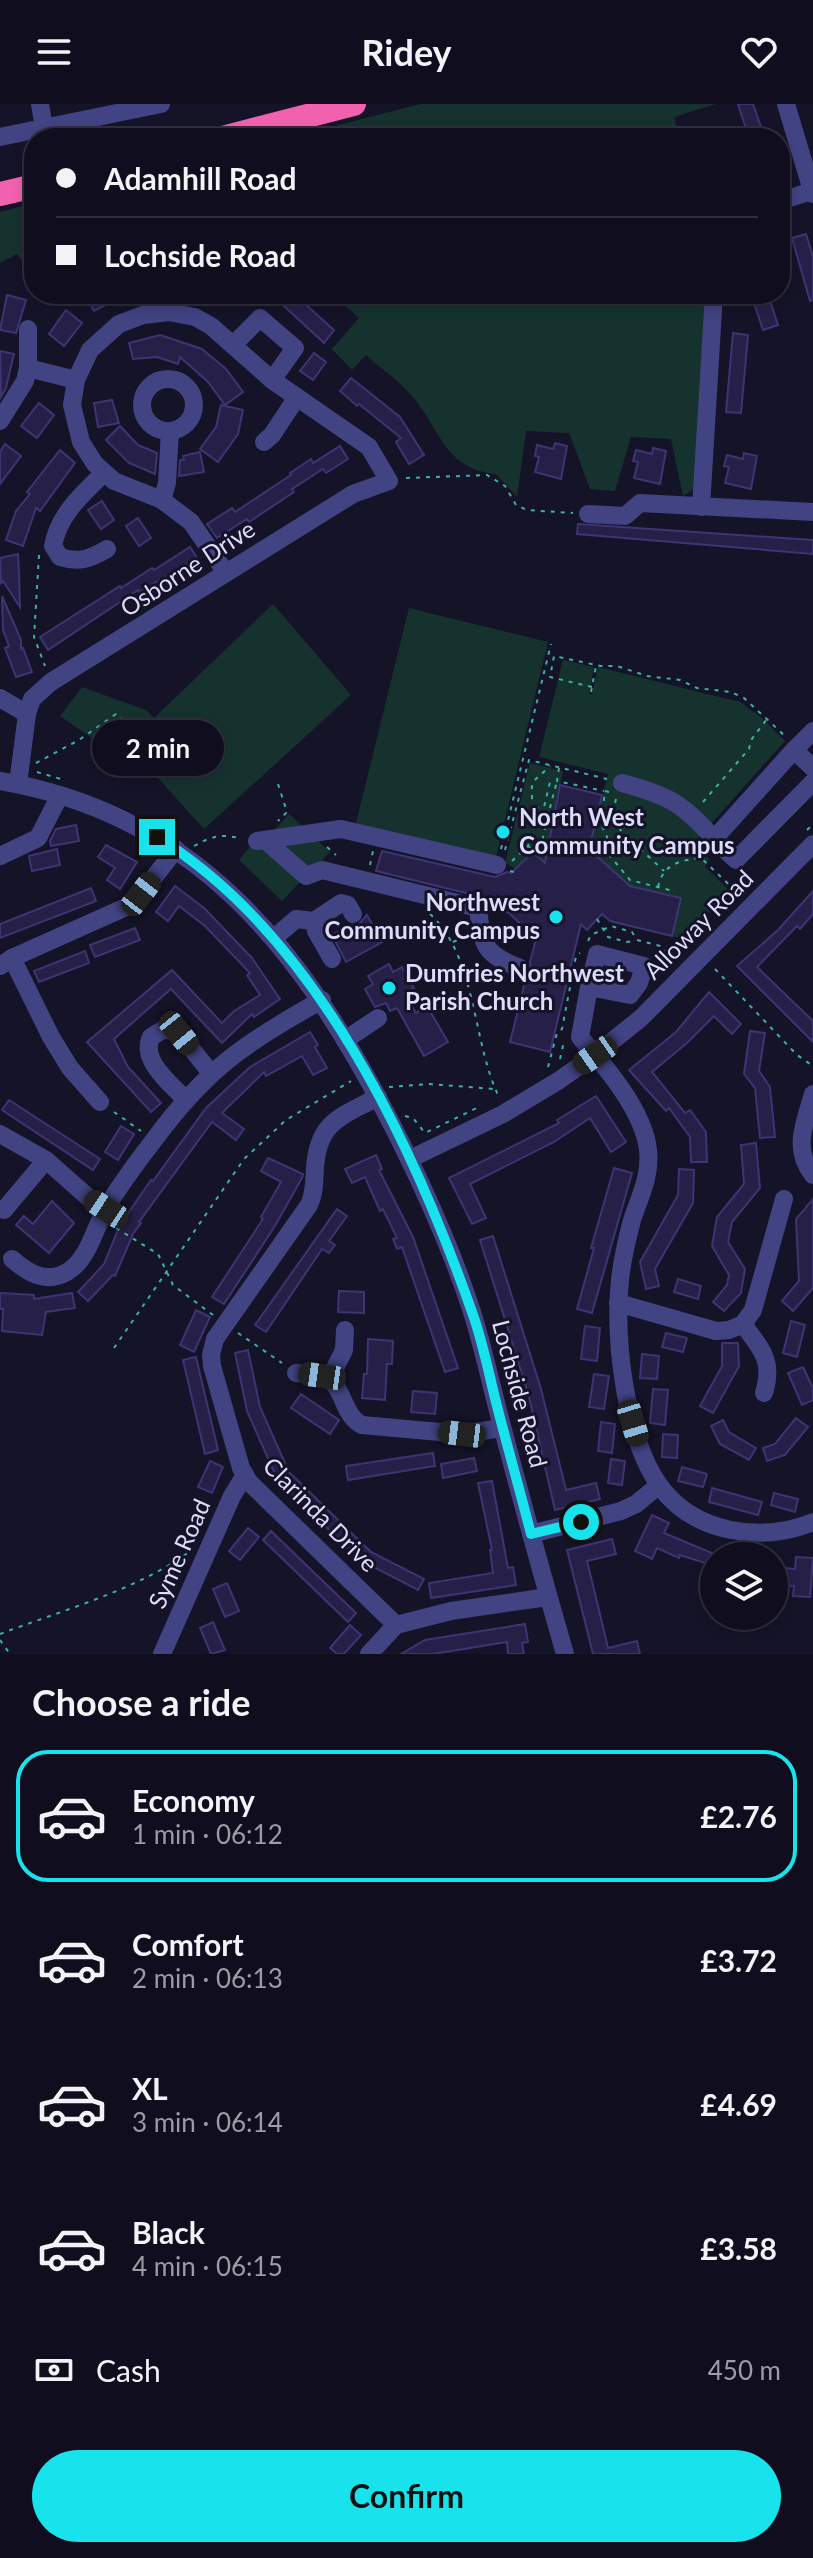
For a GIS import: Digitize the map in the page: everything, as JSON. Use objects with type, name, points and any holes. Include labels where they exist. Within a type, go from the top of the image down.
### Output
[{"type":"highway","points":[[261,128],[354,104]]},
{"type":"highway","points":[[0,194],[24,188]]},
{"type":"street","points":[[40,104],[44,128],[161,104]]},
{"type":"street","points":[[786,104],[812,192],[790,198]]},
{"type":"street","points":[[0,137],[24,132]]},
{"type":"street","points":[[701,507],[713,304]]},
{"type":"street","points":[[226,573],[191,522],[162,500],[127,488],[104,473],[87,454],[76,430],[72,405],[76,380],[84,359],[99,340],[119,324],[143,315],[169,312],[195,317],[211,326],[272,380],[369,447],[389,481]]},
{"type":"street","points":[[233,345],[260,318],[295,348],[272,380]]},
{"type":"street","points":[[0,421],[23,385],[28,368],[28,329]]},
{"type":"street","points":[[28,368],[76,380]]},
{"type":"street","points":[[264,442],[297,397]]},
{"type":"street","points":[[162,500],[167,483],[170,431]]},
{"type":"street","points":[[104,473],[83,492],[56,529],[53,546],[60,557],[72,561],[88,560],[107,549]]},
{"type":"street","name":"Osborne Drive","points":[[9,782],[32,699],[51,682],[353,494],[389,481]]},
{"type":"street","points":[[588,514],[625,516],[640,503],[813,512]]},
{"type":"street","points":[[0,698],[27,714]]},
{"type":"street","points":[[714,839],[813,731]]},
{"type":"street","points":[[794,750],[813,768]]},
{"type":"street","name":"Lochside Road","points":[[9,782],[60,795],[117,816],[184,848],[274,938],[322,1000],[365,1074],[382,1093],[450,1252],[473,1315],[565,1654]]},
{"type":"street","points":[[614,787],[657,792],[682,806],[736,860],[813,782]]},
{"type":"street","points":[[0,856],[38,838],[60,795]]},
{"type":"street","points":[[260,841],[346,830],[503,867]]},
{"type":"street","name":"Alloway Road","points":[[410,1159],[506,1112],[558,1081],[590,1049],[641,1018],[808,839]]},
{"type":"street","points":[[260,841],[306,876],[322,870],[478,908],[481,938],[491,952],[520,968]]},
{"type":"street","points":[[100,1102],[70,1068],[6,962],[126,907],[184,848]]},
{"type":"street","points":[[274,938],[296,919],[314,921],[341,903],[348,905],[353,914]]},
{"type":"street","points":[[314,921],[316,931],[332,959]]},
{"type":"street","points":[[589,987],[580,1037],[635,1111],[648,1149],[648,1173],[626,1248],[618,1303],[619,1351],[641,1450],[659,1485],[690,1513],[729,1530],[771,1533],[813,1523]]},
{"type":"street","points":[[12,1259],[39,1276],[53,1277],[68,1272],[79,1262],[103,1214],[153,1140],[210,1072],[263,1032],[322,1000]]},
{"type":"street","points":[[345,1040],[378,1018]]},
{"type":"street","points":[[185,1099],[150,1058],[147,1047],[151,1037],[164,1029],[179,1033],[210,1072]]},
{"type":"street","name":"Clarinda Drive","points":[[382,1093],[333,1122],[322,1135],[316,1149],[314,1191],[309,1205],[225,1324],[213,1344],[211,1361],[245,1475],[396,1625]]},
{"type":"street","points":[[813,1094],[800,1147],[813,1175]]},
{"type":"street","points":[[0,1134],[46,1160],[103,1214]]},
{"type":"street","points":[[4,1210],[46,1160]]},
{"type":"street","points":[[618,1303],[716,1331],[743,1324],[753,1310],[784,1199]]},
{"type":"street","points":[[743,1324],[764,1353],[768,1365],[764,1393]]},
{"type":"street","points":[[329,1380],[344,1350],[345,1330]]},
{"type":"street","points":[[296,1373],[322,1376],[329,1380],[349,1415],[362,1425],[462,1434],[502,1428]]},
{"type":"street","name":"Syme Road","points":[[162,1654],[232,1496],[245,1475]]},
{"type":"street","points":[[531,1534],[621,1511],[636,1504],[659,1485]]},
{"type":"street","points":[[369,1654],[396,1625],[451,1611],[548,1597]]},
{"type":"path","points":[[389,481],[416,476],[487,475],[505,486],[516,505],[527,510],[588,514]]},
{"type":"path","points":[[51,682],[34,637],[39,546],[56,529]]},
{"type":"path","points":[[503,867],[551,644]]},
{"type":"path","points":[[592,687],[550,677],[554,656],[680,680],[697,688],[731,692],[744,698],[768,718],[794,750]]},
{"type":"path","points":[[591,692],[596,665]]},
{"type":"path","points":[[36,763],[79,740],[116,714],[123,720]]},
{"type":"path","points":[[691,815],[726,779],[768,718]]},
{"type":"path","points":[[503,867],[529,760],[614,787],[617,794],[613,812],[621,831],[665,872]]},
{"type":"path","points":[[547,819],[536,822],[526,817],[533,808],[532,785],[535,776],[549,770],[551,765]]},
{"type":"path","points":[[528,846],[539,855],[559,768]]},
{"type":"path","points":[[533,808],[544,807],[551,778]]},
{"type":"path","points":[[557,781],[614,787]]},
{"type":"path","points":[[184,848],[221,834],[260,841],[287,812],[278,784]]},
{"type":"path","points":[[614,787],[601,824],[607,837],[606,851],[630,880],[673,891]]},
{"type":"path","points":[[503,867],[528,846],[536,822]]},
{"type":"path","points":[[808,839],[813,824]]},
{"type":"path","points":[[322,870],[342,847],[346,830]]},
{"type":"path","points":[[366,881],[377,837]]},
{"type":"path","points":[[658,887],[661,876],[678,860],[701,858],[742,897],[748,890]]},
{"type":"path","points":[[503,867],[517,873]]},
{"type":"path","points":[[427,911],[452,943],[495,1089],[506,1112]]},
{"type":"path","points":[[597,919],[608,937],[627,942],[637,940]]},
{"type":"path","points":[[467,986],[491,952],[520,923]]},
{"type":"path","points":[[701,955],[797,1055],[813,1066]]},
{"type":"path","points":[[560,1060],[565,1035],[562,1029]]},
{"type":"path","points":[[548,1068],[590,1049]]},
{"type":"path","points":[[114,1348],[227,1180],[264,1139],[316,1101],[365,1074]]},
{"type":"path","points":[[382,1093],[398,1085],[495,1089]]},
{"type":"path","points":[[100,1102],[153,1140]]},
{"type":"path","points":[[404,1115],[413,1118],[425,1133],[487,1103]]},
{"type":"path","points":[[103,1214],[158,1254],[173,1285],[296,1373]]},
{"type":"path","points":[[0,1634],[140,1580],[168,1567],[193,1549]]},
{"type":"path","points":[[0,1640],[10,1654]]},
{"type":"green space","points":[[421,104],[716,104],[674,117],[677,128],[326,128]]},
{"type":"green space","points":[[24,206],[24,263],[17,254],[0,263],[0,212]]},
{"type":"green space","points":[[343,304],[706,304],[694,489],[683,496],[671,439],[631,437],[615,491],[590,489],[569,433],[526,431],[517,497],[496,474],[465,465],[455,456],[413,397],[366,355],[352,370],[332,349],[359,318]]},
{"type":"green space","points":[[273,604],[351,695],[204,829],[129,746],[109,750],[60,716],[82,687],[146,710],[154,718]]},
{"type":"green space","points":[[409,608],[548,642],[495,861],[355,827]]},
{"type":"green space","points":[[563,660],[594,667],[589,694],[592,694],[598,667],[740,702],[785,741],[693,844],[709,859],[705,867],[730,891],[684,939],[672,936],[681,898],[630,886],[589,849],[608,774],[539,757]]},
{"type":"green space","points":[[530,763],[563,771],[546,863],[533,852],[516,869],[505,863]]},
{"type":"green space","points":[[289,814],[330,852],[310,873],[269,836]]},
{"type":"green space","points":[[258,837],[303,879],[282,901],[239,860]]},
{"type":"building","points":[[738,104],[753,104],[761,128],[746,128]]},
{"type":"building","points":[[806,234],[813,257],[813,300],[810,301],[792,238]]},
{"type":"building","points":[[7,295],[24,299],[16,333],[0,330]]},
{"type":"building","points":[[90,304],[108,304],[94,311]]},
{"type":"building","points":[[282,304],[305,304],[334,330],[324,343]]},
{"type":"building","points":[[754,304],[771,304],[778,325],[763,330]]},
{"type":"building","points":[[66,310],[82,323],[64,346],[49,334]]},
{"type":"building","points":[[733,333],[748,335],[741,413],[726,412]]},
{"type":"building","points":[[160,335],[202,349],[226,369],[243,392],[225,405],[208,382],[180,357],[178,364],[157,357],[133,359],[129,343]]},
{"type":"building","points":[[0,351],[14,354],[1,397]]},
{"type":"building","points":[[314,353],[326,362],[313,380],[300,371]]},
{"type":"building","points":[[351,378],[400,417],[424,455],[409,464],[396,442],[401,438],[340,391]]},
{"type":"building","points":[[112,400],[119,423],[98,427],[94,403]]},
{"type":"building","points":[[39,403],[54,415],[37,438],[21,426]]},
{"type":"building","points":[[221,405],[243,410],[238,434],[218,462],[200,449],[216,427]]},
{"type":"building","points":[[120,426],[138,445],[157,453],[155,474],[129,463],[106,440]]},
{"type":"building","points":[[555,443],[567,446],[561,479],[535,472],[539,457],[535,456],[537,445],[553,449]]},
{"type":"building","points":[[5,444],[21,456],[0,484],[0,452]]},
{"type":"building","points":[[340,446],[348,459],[326,473],[323,469],[249,522],[247,519],[217,538],[207,524],[232,508],[235,512],[311,459],[313,463]]},
{"type":"building","points":[[653,448],[666,451],[660,484],[634,478],[638,462],[633,461],[636,450],[652,454]]},
{"type":"building","points":[[60,450],[75,463],[40,511],[36,508],[23,546],[6,540],[16,511],[30,494],[27,492]]},
{"type":"building","points":[[200,452],[204,472],[179,476],[183,456]]},
{"type":"building","points":[[744,453],[757,456],[751,489],[725,483],[729,467],[724,466],[727,455],[743,459]]},
{"type":"building","points":[[102,501],[114,520],[101,529],[88,510]]},
{"type":"building","points":[[138,518],[151,538],[139,546],[126,526]]},
{"type":"building","points":[[578,524],[813,540],[813,554],[577,534]]},
{"type":"building","points":[[190,547],[197,558],[138,590],[48,650],[40,637],[120,586],[152,568],[154,570]]},
{"type":"building","points":[[18,554],[20,607],[3,581],[1,583],[0,558]]},
{"type":"building","points":[[2,596],[32,672],[16,677],[5,648],[9,646],[3,630]]},
{"type":"building","name":"Northwest Community Campus","points":[[560,785],[602,795],[589,849],[630,886],[681,898],[672,936],[610,921],[602,914],[587,930],[581,924],[550,1052],[510,1042],[526,978],[531,972],[530,962],[536,939],[509,913],[490,908],[488,901],[482,897],[376,871],[382,851],[495,877],[511,873],[533,852],[545,863]]},
{"type":"building","points":[[76,825],[79,841],[51,846],[56,829]]},
{"type":"building","points":[[106,845],[137,862],[120,889],[107,880],[115,868],[98,857]]},
{"type":"building","points":[[57,849],[60,865],[32,871],[29,856]]},
{"type":"building","points":[[175,886],[204,908],[252,958],[280,999],[254,1017],[252,1014],[222,1043],[171,989],[148,1009],[114,1039],[128,1067],[161,1103],[151,1112],[87,1042],[172,970],[222,1023],[234,1011],[260,995],[247,975],[250,973],[205,926],[179,906],[168,921],[156,912]]},
{"type":"building","points":[[91,888],[96,901],[0,938],[0,924]]},
{"type":"building","points":[[813,891],[813,914],[757,967],[813,1021],[813,1042],[737,966],[778,930]]},
{"type":"building","points":[[367,915],[382,942],[346,962],[332,935],[349,925],[359,924]]},
{"type":"building","points":[[135,928],[140,940],[95,957],[90,945]]},
{"type":"building","points":[[85,951],[89,963],[39,982],[34,971]]},
{"type":"building","points":[[389,964],[393,972],[402,967],[414,988],[404,993],[416,1013],[427,1006],[448,1042],[424,1056],[397,1008],[390,1011],[386,1003],[375,1007],[365,989],[373,984],[368,976]]},
{"type":"building","points":[[709,992],[741,1024],[732,1034],[714,1016],[652,1072],[685,1113],[690,1110],[706,1132],[707,1162],[691,1162],[690,1137],[669,1108],[666,1111],[629,1070],[676,1032]]},
{"type":"building","points":[[750,1031],[765,1033],[759,1071],[770,1087],[775,1137],[760,1138],[755,1088],[744,1074]]},
{"type":"building","points":[[310,1032],[327,1068],[313,1075],[302,1056],[266,1076],[264,1072],[222,1113],[244,1129],[236,1140],[212,1122],[139,1222],[115,1276],[88,1301],[78,1292],[104,1264],[120,1225],[206,1108],[250,1067]]},
{"type":"building","points":[[596,1096],[626,1142],[611,1152],[590,1118],[554,1142],[470,1184],[486,1218],[472,1224],[449,1178],[559,1123],[557,1120]]},
{"type":"building","points":[[9,1100],[100,1159],[93,1170],[2,1110]]},
{"type":"building","points":[[121,1126],[134,1134],[118,1160],[105,1152]]},
{"type":"building","points":[[756,1143],[760,1188],[732,1222],[728,1242],[745,1269],[741,1293],[724,1311],[713,1302],[727,1285],[729,1275],[712,1246],[717,1217],[744,1184],[741,1145]]},
{"type":"building","points":[[376,1155],[382,1169],[379,1170],[413,1237],[458,1368],[445,1372],[402,1247],[397,1249],[393,1239],[397,1238],[383,1209],[380,1211],[365,1177],[352,1183],[345,1169]]},
{"type":"building","points":[[268,1158],[303,1174],[302,1178],[224,1304],[212,1297],[263,1219],[261,1217],[281,1182],[261,1171]]},
{"type":"building","points":[[614,1168],[632,1173],[592,1313],[577,1309]]},
{"type":"building","points":[[679,1169],[694,1170],[693,1203],[655,1269],[659,1286],[646,1289],[640,1262],[678,1195]]},
{"type":"building","points":[[813,1199],[813,1288],[793,1311],[782,1301],[799,1281],[796,1219]]},
{"type":"building","points":[[52,1201],[74,1223],[49,1253],[16,1225],[24,1216],[33,1224]]},
{"type":"building","points":[[337,1209],[347,1216],[329,1241],[335,1245],[329,1253],[322,1249],[266,1332],[255,1325]]},
{"type":"building","points":[[493,1236],[541,1389],[566,1490],[596,1483],[600,1499],[555,1510],[528,1393],[480,1240]]},
{"type":"building","points":[[678,1279],[701,1286],[698,1299],[674,1292]]},
{"type":"building","points":[[339,1291],[364,1292],[364,1313],[338,1312]]},
{"type":"building","points":[[0,1293],[34,1295],[34,1299],[72,1293],[75,1308],[46,1312],[42,1335],[2,1331]]},
{"type":"building","points":[[196,1310],[210,1317],[194,1352],[180,1345]]},
{"type":"building","points":[[791,1321],[805,1325],[797,1357],[783,1353]]},
{"type":"building","points":[[585,1326],[600,1328],[597,1361],[581,1359]]},
{"type":"building","points":[[666,1333],[687,1338],[683,1352],[662,1347]]},
{"type":"building","points":[[368,1339],[393,1341],[392,1364],[387,1364],[385,1400],[362,1398],[364,1374],[367,1374]]},
{"type":"building","points":[[722,1343],[738,1343],[739,1366],[713,1413],[700,1406],[722,1366]]},
{"type":"building","points":[[248,1350],[260,1407],[289,1472],[371,1552],[424,1579],[418,1590],[362,1561],[278,1481],[247,1411],[235,1353]]},
{"type":"building","points":[[642,1354],[659,1356],[657,1379],[640,1378]]},
{"type":"building","points":[[196,1357],[218,1450],[205,1454],[183,1360]]},
{"type":"building","points":[[803,1367],[813,1388],[813,1400],[802,1405],[788,1373]]},
{"type":"building","points":[[594,1374],[609,1376],[604,1409],[589,1407]]},
{"type":"building","points":[[653,1389],[668,1390],[665,1425],[650,1423]]},
{"type":"building","points":[[413,1391],[437,1393],[435,1414],[411,1412]]},
{"type":"building","points":[[301,1394],[339,1420],[330,1434],[291,1408]]},
{"type":"building","points":[[796,1418],[808,1427],[785,1455],[767,1461],[763,1448],[775,1444]]},
{"type":"building","points":[[723,1420],[729,1432],[756,1448],[749,1460],[720,1444],[711,1426]]},
{"type":"building","points":[[601,1422],[615,1424],[612,1453],[598,1451]]},
{"type":"building","points":[[663,1434],[678,1435],[677,1458],[662,1457]]},
{"type":"building","points":[[433,1453],[435,1466],[348,1480],[346,1466]]},
{"type":"building","points":[[474,1458],[477,1471],[443,1478],[441,1464]]},
{"type":"building","points":[[611,1459],[625,1461],[622,1485],[608,1483]]},
{"type":"building","points":[[210,1461],[223,1467],[212,1493],[198,1487]]},
{"type":"building","points":[[682,1467],[707,1474],[703,1487],[678,1481]]},
{"type":"building","points":[[492,1481],[508,1568],[513,1567],[516,1585],[431,1598],[429,1583],[493,1573],[492,1550],[478,1483]]},
{"type":"building","points":[[712,1488],[762,1502],[758,1515],[709,1502]]},
{"type":"building","points":[[774,1493],[798,1499],[795,1512],[771,1505]]},
{"type":"building","points":[[652,1515],[669,1523],[664,1533],[700,1548],[700,1561],[680,1555],[679,1558],[657,1548],[652,1559],[635,1551]]},
{"type":"building","points":[[248,1528],[259,1537],[240,1560],[229,1551]]},
{"type":"building","points":[[271,1531],[356,1613],[348,1622],[263,1540]]},
{"type":"building","points":[[612,1539],[616,1554],[587,1561],[608,1648],[637,1641],[640,1654],[593,1654],[567,1550]]},
{"type":"building","points":[[796,1557],[813,1558],[810,1597],[793,1596],[794,1586],[788,1586],[788,1568],[795,1569]]},
{"type":"building","points":[[227,1583],[239,1611],[225,1617],[213,1589]]},
{"type":"building","points":[[213,1622],[225,1650],[211,1654],[200,1628]]},
{"type":"building","points":[[525,1624],[528,1642],[522,1643],[524,1654],[508,1654],[507,1642],[433,1654],[401,1654],[425,1640]]},
{"type":"building","points":[[350,1625],[361,1635],[344,1654],[337,1654],[330,1648]]},
{"type":"place","name":"North West Community Campus","points":[[503,832]]},
{"type":"place","name":"Northwest Community Campus","points":[[556,917]]},
{"type":"place","name":"Dumfries Northwest Parish Church","points":[[389,988]]},
{"type":"route","points":[[157,837],[216,879],[274,938],[322,1000],[410,1159],[450,1252],[473,1315],[531,1534],[581,1522]]}]
